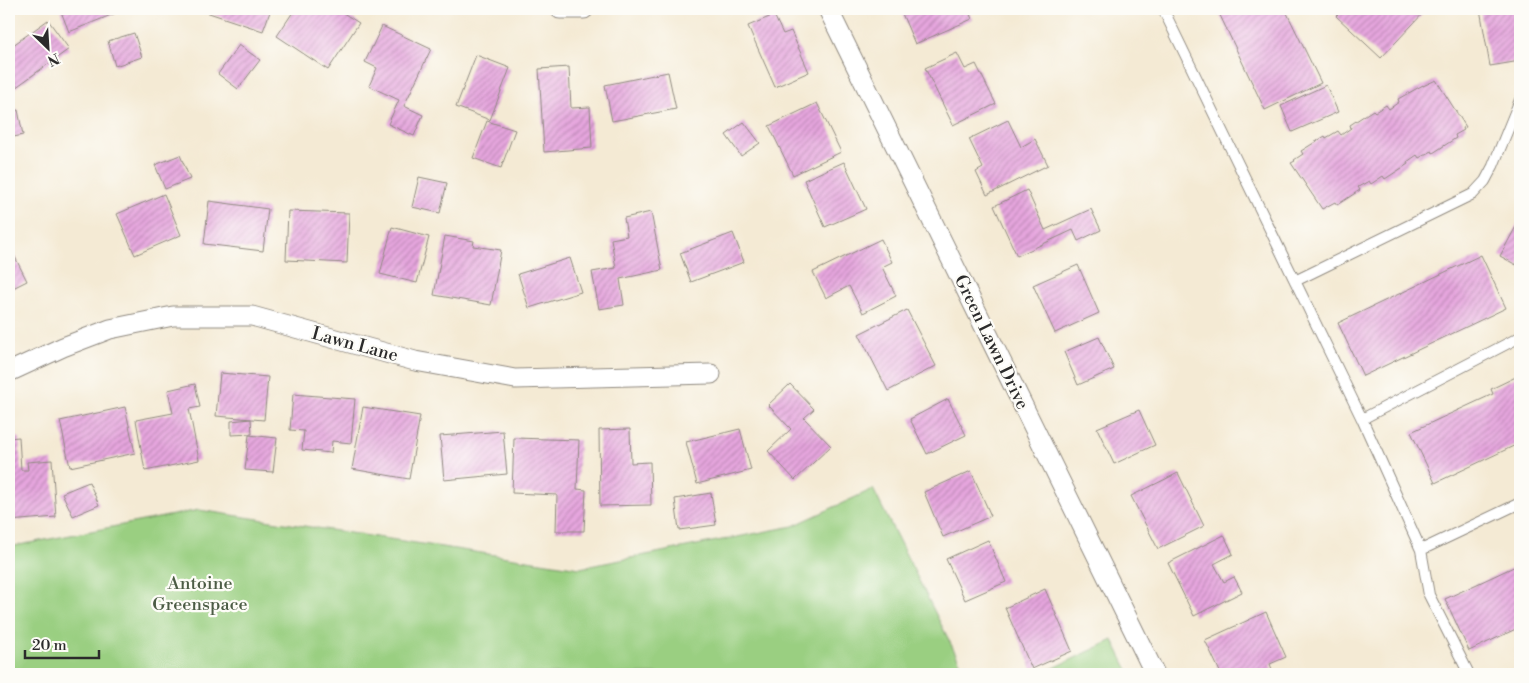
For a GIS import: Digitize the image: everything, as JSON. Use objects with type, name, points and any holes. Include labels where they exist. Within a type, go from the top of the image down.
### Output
[{"type":"street","points":[[560,9],[584,9]]},
{"type":"street","name":"Green Lawn Drive","points":[[828,9],[1155,674]]},
{"type":"street","name":"Lawn Lane","points":[[9,372],[62,347],[110,329],[173,316],[252,316],[415,361],[515,379],[711,374]]},
{"type":"lane","points":[[1163,9],[1362,419],[1420,550],[1429,595],[1469,674]]},
{"type":"lane","points":[[1295,281],[1473,194],[1485,181],[1493,166],[1520,100]]},
{"type":"lane","points":[[1362,419],[1520,337]]},
{"type":"lane","points":[[1420,550],[1520,503]]},
{"type":"green space","name":"Antoine Greenspace","points":[[873,489],[966,674],[9,674],[9,547],[199,510],[580,568],[793,526]]},
{"type":"green space","points":[[1113,640],[1130,674],[1041,674]]},
{"type":"building","points":[[60,9],[120,9],[121,11],[69,32]]},
{"type":"building","points":[[207,9],[271,9],[263,31],[206,12]]},
{"type":"building","points":[[295,9],[337,9],[359,23],[328,70],[277,36]]},
{"type":"building","points":[[900,9],[968,9],[972,19],[915,44]]},
{"type":"building","points":[[1217,9],[1285,9],[1321,83],[1265,110]]},
{"type":"building","points":[[1343,9],[1427,9],[1381,58],[1336,16]]},
{"type":"building","points":[[1480,9],[1520,9],[1520,61],[1490,66]]},
{"type":"building","points":[[774,15],[783,34],[791,31],[809,72],[775,87],[748,26]]},
{"type":"building","points":[[48,20],[69,49],[15,88],[9,79],[9,48]]},
{"type":"building","points":[[382,26],[431,49],[404,106],[423,115],[414,136],[388,124],[399,100],[369,86],[377,68],[365,62]]},
{"type":"building","points":[[134,33],[142,57],[115,66],[108,41]]},
{"type":"building","points":[[239,45],[260,60],[238,89],[218,74]]},
{"type":"building","points":[[957,53],[965,69],[976,64],[996,104],[953,125],[925,68]]},
{"type":"building","points":[[476,55],[510,68],[490,120],[456,107]]},
{"type":"building","points":[[569,67],[571,108],[590,107],[592,148],[544,152],[539,69]]},
{"type":"building","points":[[668,72],[676,109],[612,121],[605,85]]},
{"type":"building","points":[[1436,80],[1466,127],[1463,128],[1464,130],[1455,135],[1456,138],[1433,153],[1432,151],[1419,158],[1417,155],[1407,162],[1408,164],[1385,179],[1383,176],[1371,184],[1369,181],[1358,187],[1360,190],[1337,205],[1335,202],[1322,209],[1291,163],[1303,154],[1301,151],[1325,136],[1326,138],[1338,131],[1341,135],[1351,128],[1350,125],[1373,110],[1375,112],[1386,105],[1389,109],[1399,102],[1398,99]]},
{"type":"building","points":[[1326,85],[1338,112],[1292,132],[1281,106]]},
{"type":"building","points":[[817,103],[841,152],[793,175],[769,126]]},
{"type":"building","points":[[18,110],[23,135],[9,138],[9,112]]},
{"type":"building","points":[[1008,120],[1021,147],[1035,139],[1048,165],[987,195],[976,172],[983,168],[969,139]]},
{"type":"building","points":[[487,121],[515,130],[501,168],[473,158]]},
{"type":"building","points":[[744,122],[760,143],[741,156],[726,135]]},
{"type":"building","points":[[180,155],[190,179],[165,189],[155,165]]},
{"type":"building","points":[[844,162],[866,209],[825,227],[804,180]]},
{"type":"building","points":[[419,177],[447,183],[440,213],[412,207]]},
{"type":"building","points":[[1027,190],[1045,230],[1091,209],[1101,230],[1078,241],[1073,230],[1017,256],[994,206]]},
{"type":"building","points":[[164,194],[181,235],[135,255],[117,214]]},
{"type":"building","points":[[209,201],[268,209],[263,251],[204,244]]},
{"type":"building","points":[[288,211],[349,213],[347,263],[286,260]]},
{"type":"building","points":[[651,212],[662,270],[620,279],[624,305],[599,309],[592,272],[616,268],[611,239],[627,236],[624,218]]},
{"type":"building","points":[[1520,219],[1520,267],[1500,256]]},
{"type":"building","points":[[392,227],[429,237],[417,283],[380,274]]},
{"type":"building","points":[[733,233],[744,262],[691,282],[680,253]]},
{"type":"building","points":[[445,236],[474,241],[473,246],[501,250],[491,305],[434,295]]},
{"type":"building","points":[[881,239],[892,262],[882,267],[896,296],[863,313],[849,286],[826,298],[813,272]]},
{"type":"building","points":[[9,245],[27,281],[9,290]]},
{"type":"building","points":[[1481,255],[1506,308],[1363,376],[1338,323]]},
{"type":"building","points":[[570,258],[581,292],[529,308],[518,274]]},
{"type":"building","points":[[1078,265],[1099,313],[1055,333],[1033,285]]},
{"type":"building","points":[[907,310],[936,366],[888,391],[859,334]]},
{"type":"building","points":[[1099,337],[1114,369],[1078,385],[1064,352]]},
{"type":"building","points":[[220,373],[268,377],[264,420],[216,416]]},
{"type":"building","points":[[1520,375],[1520,443],[1435,483],[1411,432],[1493,394],[1491,389]]},
{"type":"building","points":[[195,384],[200,407],[189,409],[199,460],[145,471],[136,420],[173,413],[168,390]]},
{"type":"building","points":[[790,384],[814,409],[804,418],[831,446],[795,480],[768,451],[791,429],[768,405]]},
{"type":"building","points":[[293,394],[355,399],[351,443],[332,441],[331,453],[302,450],[304,431],[290,430]]},
{"type":"building","points":[[948,399],[966,435],[927,454],[910,419]]},
{"type":"building","points":[[125,407],[135,453],[70,467],[60,421]]},
{"type":"building","points":[[363,407],[420,416],[409,479],[352,469]]},
{"type":"building","points":[[1139,410],[1155,445],[1114,464],[1097,428]]},
{"type":"building","points":[[251,419],[252,434],[231,435],[231,421]]},
{"type":"building","points":[[630,429],[631,463],[650,462],[651,505],[600,506],[599,430]]},
{"type":"building","points":[[740,429],[751,470],[697,484],[686,442]]},
{"type":"building","points":[[503,431],[507,474],[444,480],[440,436]]},
{"type":"building","points":[[249,435],[277,438],[273,472],[245,470]]},
{"type":"building","points":[[19,437],[21,470],[28,470],[27,462],[52,460],[56,517],[9,521],[9,438]]},
{"type":"building","points":[[514,438],[579,440],[577,489],[586,490],[584,531],[556,531],[557,495],[512,493]]},
{"type":"building","points":[[971,471],[991,516],[943,537],[924,492]]},
{"type":"building","points":[[1178,473],[1204,526],[1158,549],[1131,496]]},
{"type":"building","points":[[89,482],[99,505],[73,516],[62,493]]},
{"type":"building","points":[[711,493],[716,525],[679,530],[675,499]]},
{"type":"building","points":[[1224,535],[1233,554],[1214,564],[1224,582],[1234,577],[1242,592],[1194,616],[1168,563]]},
{"type":"building","points":[[988,540],[1006,582],[965,600],[946,559]]},
{"type":"building","points":[[1520,564],[1520,627],[1469,651],[1445,599]]},
{"type":"building","points":[[1045,589],[1072,651],[1032,669],[1005,608]]},
{"type":"building","points":[[1266,612],[1286,657],[1270,664],[1273,672],[1268,674],[1221,674],[1205,640]]}]
